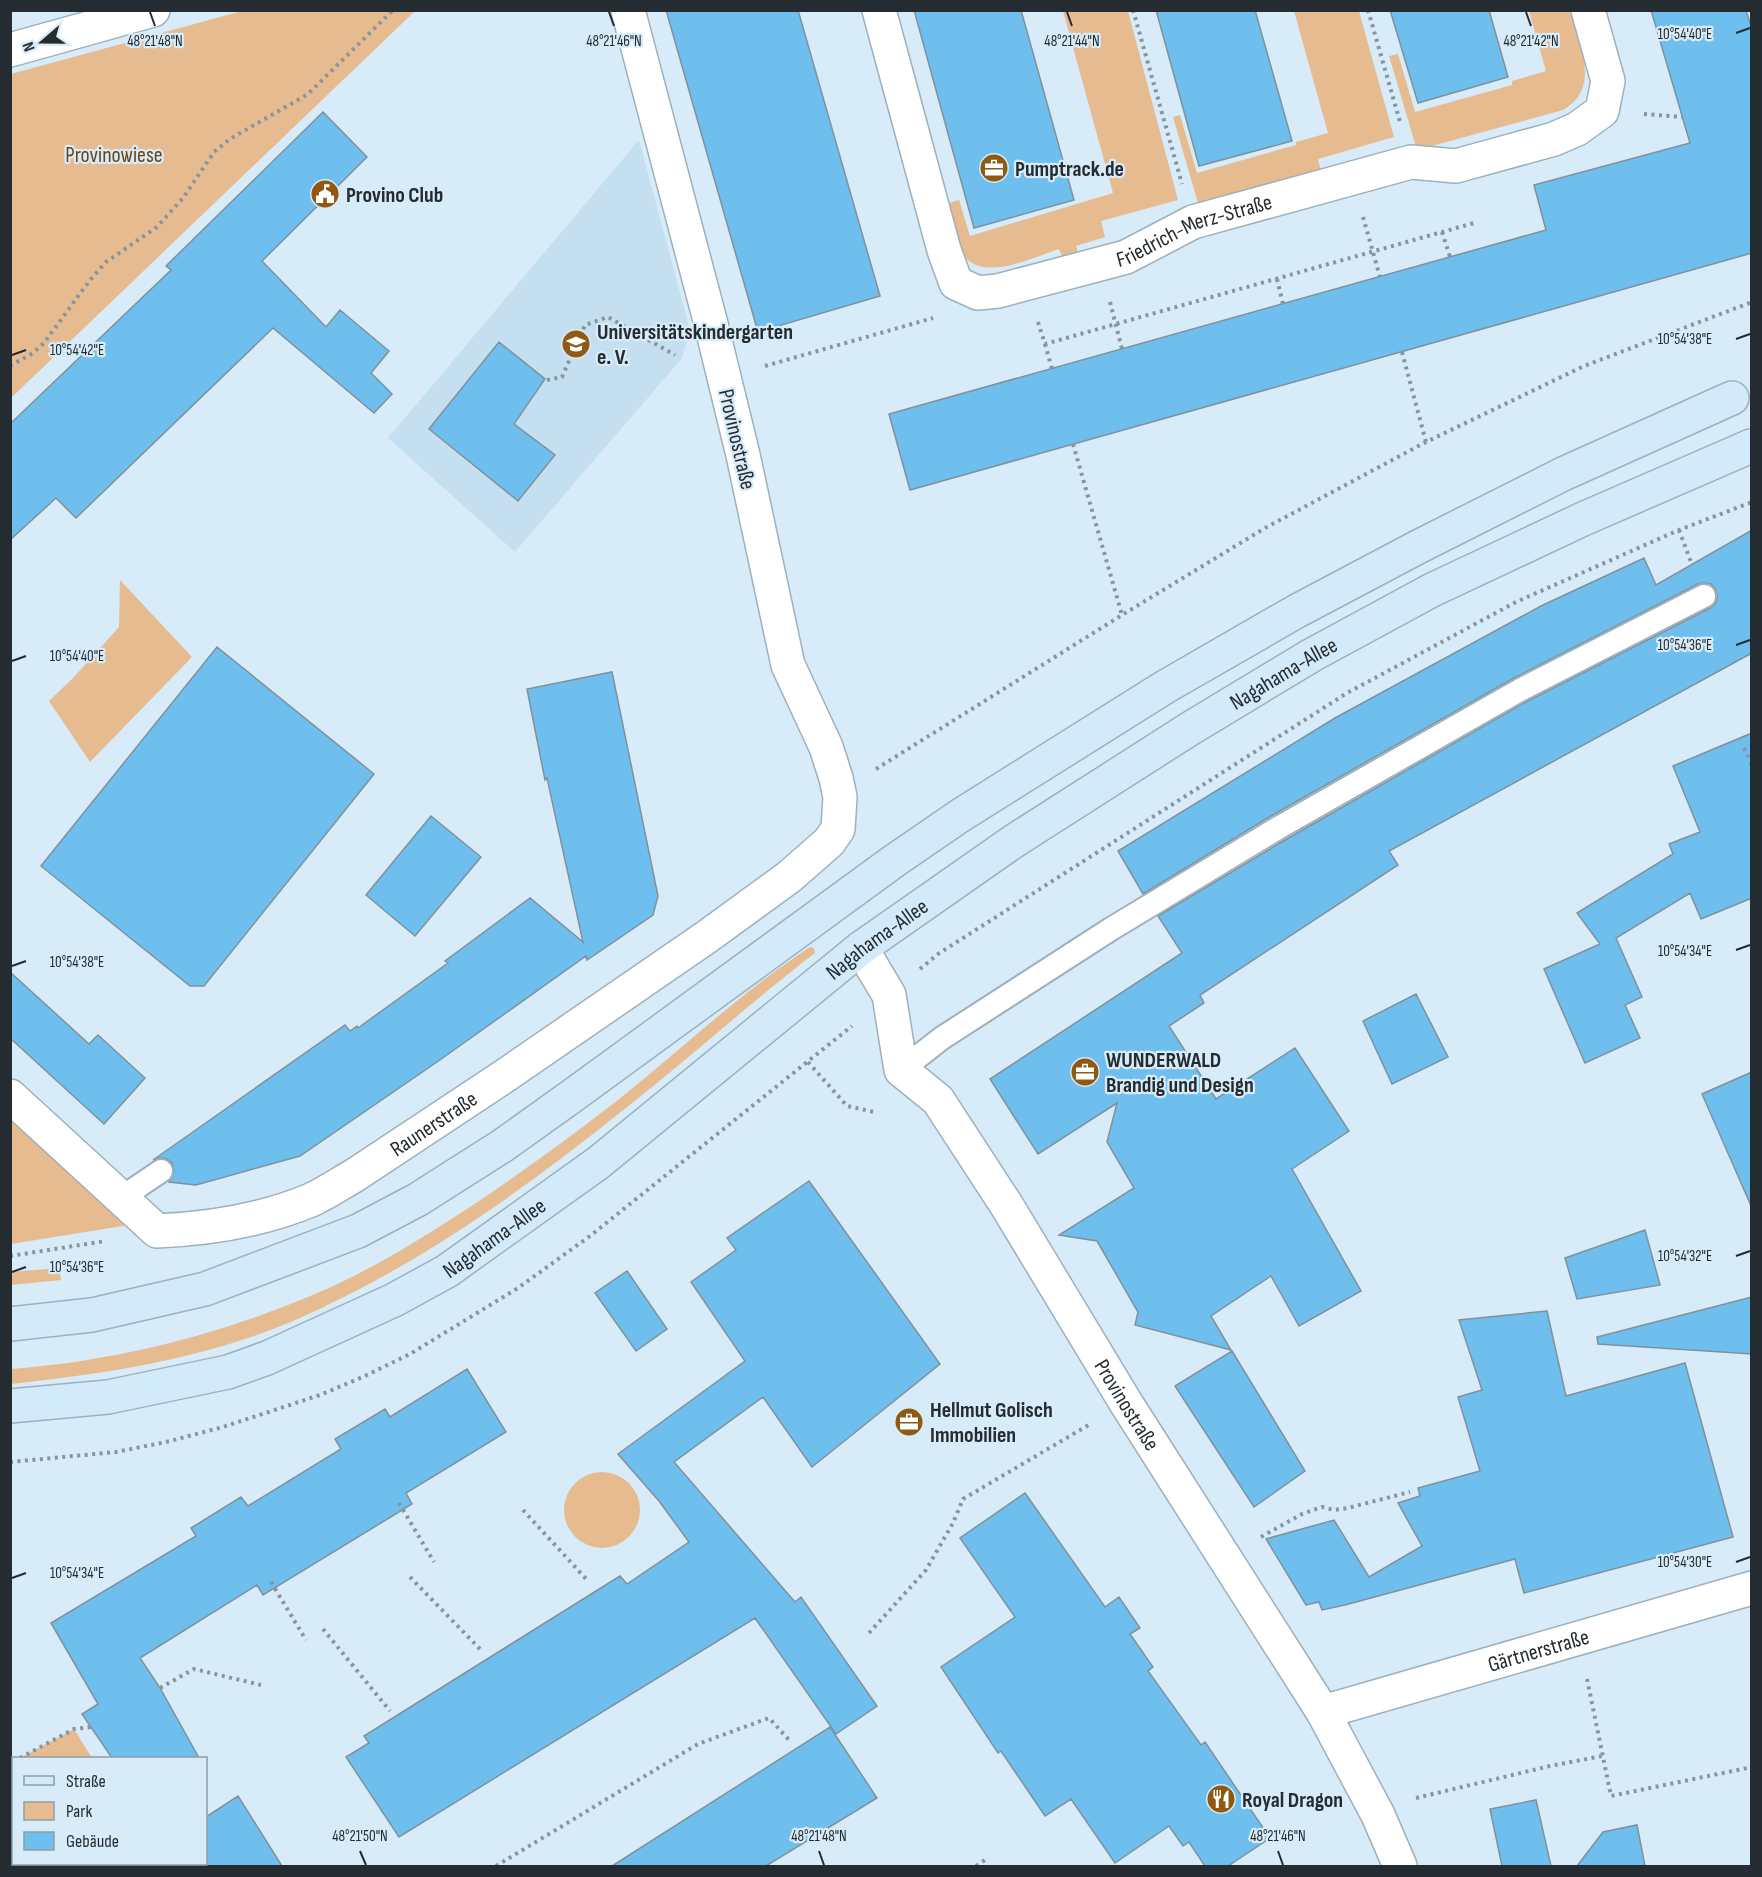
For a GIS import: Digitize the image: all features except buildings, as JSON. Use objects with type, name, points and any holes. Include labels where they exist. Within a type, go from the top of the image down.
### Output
[{"type":"main road","name":"Nagahama-Allee","points":[[10,1324],[92,1315],[205,1289],[358,1231],[417,1200],[502,1146],[904,854],[1033,769],[1164,687],[1297,611],[1418,547],[1563,474],[1732,398]]},
{"type":"main road","name":"Nagahama-Allee","points":[[10,1406],[108,1397],[228,1372],[267,1358],[394,1300],[447,1270],[598,1163],[861,948],[1033,829],[1191,728],[1312,655],[1432,590],[1583,519],[1751,446]]},
{"type":"street","points":[[10,50],[153,10]]},
{"type":"street","name":"Provinostraße","points":[[628,10],[711,324],[788,665],[826,747],[836,778],[840,797],[838,829]]},
{"type":"street","points":[[879,10],[944,250],[956,283],[978,293]]},
{"type":"street","name":"Friedrich-Merz-Straße","points":[[978,293],[998,291],[1126,256],[1192,222],[1411,162],[1456,165],[1554,139],[1577,129],[1602,111],[1608,81],[1588,10]]},
{"type":"street","name":"Raunerstraße","points":[[157,1231],[190,1230],[272,1212],[312,1199],[355,1175],[506,1075],[708,936],[789,877],[829,842],[838,829]]},
{"type":"street","points":[[861,948],[890,995],[901,1070]]},
{"type":"street","name":"Provinostraße","points":[[901,1070],[938,1100],[1013,1215],[1125,1403],[1323,1712],[1378,1815],[1400,1866]]},
{"type":"street","points":[[10,1096],[157,1231]]},
{"type":"street","name":"Gärtnerstraße","points":[[1323,1712],[1752,1588]]},
{"type":"lane","points":[[901,1070],[942,1038],[1112,929],[1278,828],[1520,690],[1704,596]]},
{"type":"lane","points":[[121,1198],[161,1171]]},
{"type":"path","points":[[10,366],[33,353],[44,343],[106,262],[157,227],[183,198],[214,152],[230,139],[308,94],[393,10]]},
{"type":"path","points":[[1133,10],[1192,222]]},
{"type":"path","points":[[1368,10],[1411,162]]},
{"type":"path","points":[[1045,344],[1474,223]]},
{"type":"path","points":[[1442,232],[1450,257]]},
{"type":"path","points":[[1373,252],[1380,277]]},
{"type":"path","points":[[1277,279],[1283,304]]},
{"type":"path","points":[[1026,284],[1052,369]]},
{"type":"path","points":[[723,378],[940,316],[978,293]]},
{"type":"path","points":[[872,776],[878,767],[1265,528],[1426,442],[1584,366],[1752,302]]},
{"type":"path","points":[[547,380],[562,376],[585,325],[608,317],[682,358]]},
{"type":"path","points":[[1115,323],[1122,349]]},
{"type":"path","points":[[1402,352],[1426,442]]},
{"type":"path","points":[[1073,444],[1122,615]]},
{"type":"path","points":[[1744,748],[1752,765]]},
{"type":"path","points":[[808,1062],[847,1106],[874,1112]]},
{"type":"path","points":[[10,1256],[157,1231]]},
{"type":"path","points":[[869,1633],[926,1570],[953,1523],[963,1499],[1125,1403]]},
{"type":"path","points":[[1231,1568],[1263,1535],[1302,1514],[1322,1507],[1334,1510],[1348,1508],[1410,1492]]},
{"type":"path","points":[[399,1503],[434,1562]]},
{"type":"path","points":[[523,1510],[588,1581]]},
{"type":"path","points":[[410,1577],[480,1649]]},
{"type":"path","points":[[271,1582],[306,1640]]},
{"type":"path","points":[[323,1629],[390,1711]]},
{"type":"path","points":[[1578,1638],[1611,1796],[1752,1767]]},
{"type":"path","points":[[160,1688],[194,1669],[261,1685]]},
{"type":"path","points":[[496,1866],[698,1744],[769,1718],[790,1741]]},
{"type":"path","points":[[22,1757],[74,1729],[91,1727]]},
{"type":"path","points":[[1423,1796],[1602,1756]]},
{"type":"path","points":[[976,1866],[988,1858]]},
{"type":"shaded area","name":"Universitätskindergarten e. V.","points":[[639,140],[690,330],[682,358],[515,552],[388,438]]},
{"type":"green space","name":"Provinowiese","points":[[242,11],[415,11],[11,398],[11,74]]},
{"type":"green space","points":[[1063,11],[1128,11],[1178,200],[1101,221],[1105,237],[1076,246],[1080,259],[1065,263],[1059,249],[1023,262],[984,267],[973,263],[961,252],[946,204],[959,200],[970,236],[1113,193]]},
{"type":"green space","points":[[1294,11],[1359,11],[1394,137],[1318,159],[1322,176],[1200,210],[1173,117],[1180,115],[1197,173],[1296,145],[1296,142],[1328,133]]},
{"type":"green space","points":[[1529,11],[1570,11],[1585,65],[1582,90],[1575,101],[1563,110],[1417,150],[1389,56],[1398,54],[1415,112],[1512,85],[1512,81],[1546,71]]},
{"type":"green space","points":[[120,580],[192,657],[90,762],[49,701],[119,627]]},
{"type":"green space","points":[[810,947],[814,948],[815,953],[588,1138],[467,1225],[382,1277],[293,1321],[225,1345],[119,1370],[11,1384],[11,1369],[128,1353],[204,1334],[279,1309],[336,1285],[377,1264],[456,1216],[548,1153],[618,1100],[760,983]]},
{"type":"green space","points":[[11,1118],[129,1225],[11,1244]]},
{"type":"green space","points":[[59,1268],[61,1280],[11,1285],[11,1272]]},
{"type":"green space","points":[[595,1472],[609,1472],[623,1478],[634,1489],[640,1503],[637,1525],[629,1537],[609,1548],[595,1548],[581,1542],[570,1531],[564,1517],[564,1503],[570,1489],[581,1478]]},
{"type":"green space","points":[[74,1729],[91,1757],[22,1757]]},
{"type":"green space","points":[[12,1763],[12,1865],[159,1866],[11,1866],[10,1764]]},
{"type":"place","name":"Pumptrack.de","points":[[994,168]]},
{"type":"place","name":"Provino Club","points":[[325,194]]},
{"type":"place","name":"Universitätskindergarten e. V.","points":[[576,344]]},
{"type":"place","name":"WUNDERWALD Brandig und Design","points":[[1085,1072]]},
{"type":"place","name":"Hellmut Golisch Immobilien","points":[[909,1422]]},
{"type":"place","name":"Royal Dragon","points":[[1221,1799]]}]
